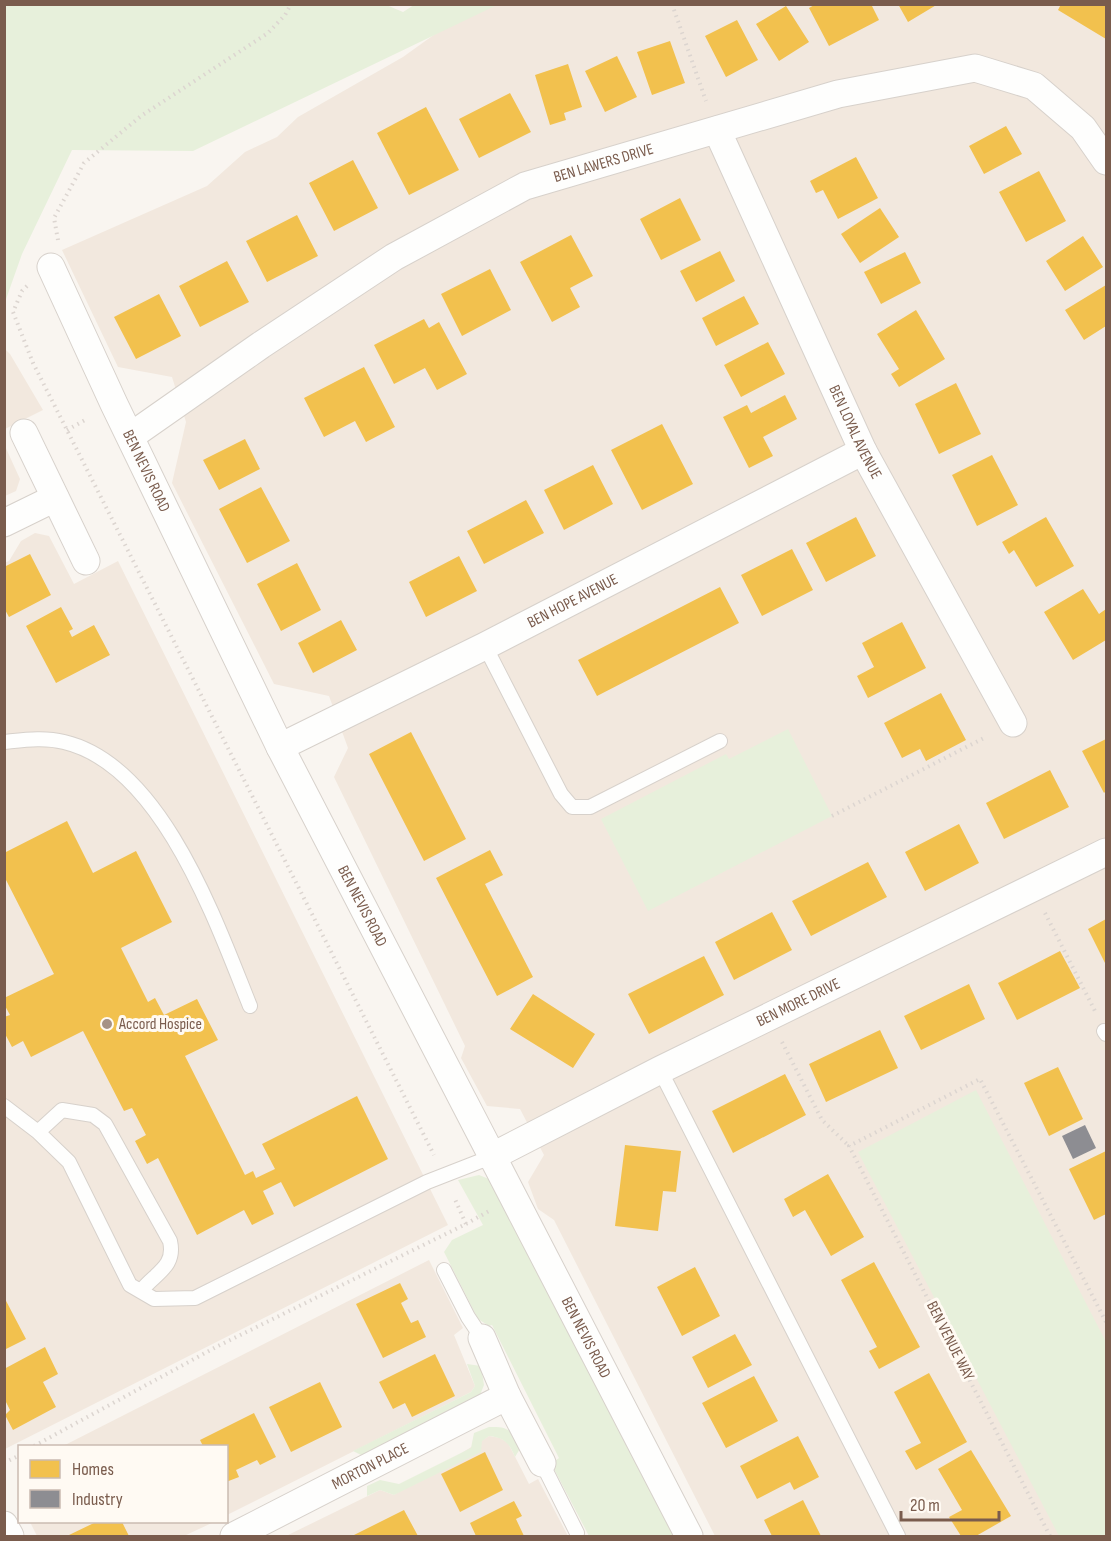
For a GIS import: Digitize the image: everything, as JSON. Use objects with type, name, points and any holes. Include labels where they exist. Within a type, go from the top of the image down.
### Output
[{"type":"street","name":"BEN LAWERS DRIVE","points":[[131,436],[261,345],[394,257],[525,186],[838,94],[975,68],[1034,86],[1083,128],[1107,161]]},
{"type":"street","name":"BEN LOYAL AVENUE","points":[[717,130],[863,451],[1013,723]]},
{"type":"street","name":"BEN NEVIS ROAD","points":[[51,267],[114,404],[280,747],[689,1536]]},
{"type":"street","points":[[24,433],[86,561]]},
{"type":"street","name":"BEN HOPE AVENUE","points":[[280,747],[485,646],[863,451]]},
{"type":"street","points":[[4,524],[54,498]]},
{"type":"street","name":"BEN MORE DRIVE","points":[[491,1157],[769,1017],[1107,852]]},
{"type":"street","points":[[482,1338],[507,1396],[542,1463]]},
{"type":"street","name":"MORTON PLACE","points":[[234,1536],[507,1396]]},
{"type":"street","points":[[4,1525],[10,1536]]},
{"type":"lane","points":[[485,646],[561,794],[572,807],[590,807],[720,741]]},
{"type":"lane","points":[[4,742],[33,739],[64,742],[95,754],[146,797],[177,844],[215,921],[250,1006]]},
{"type":"lane","points":[[660,1071],[898,1536]]},
{"type":"lane","points":[[4,1106],[38,1132],[69,1162],[130,1285],[154,1299],[195,1298],[427,1182],[491,1157]]},
{"type":"lane","points":[[38,1132],[62,1110],[93,1115],[105,1124],[170,1241],[172,1249],[169,1264],[141,1291]]},
{"type":"lane","points":[[444,1270],[468,1317],[482,1338]]},
{"type":"lane","points":[[542,1463],[577,1533]]},
{"type":"path","points":[[51,267],[59,249],[54,218],[84,163],[141,116],[268,33],[285,15],[291,4]]},
{"type":"path","points":[[672,4],[717,130]]},
{"type":"path","points":[[832,816],[1013,723]]},
{"type":"path","points":[[1033,888],[1106,1033]]},
{"type":"path","name":"BEN VENUE WAY","points":[[769,1017],[822,1120],[849,1146],[1050,1536]]},
{"type":"path","points":[[849,1146],[980,1079],[1107,1322]]},
{"type":"path","points":[[4,1463],[18,1456]]},
{"type":"shaded area","points":[[488,5],[1106,5],[1106,1536],[715,1536],[554,1220],[538,1209],[528,1182],[544,1155],[520,1109],[487,1106],[461,1058],[465,1046],[334,777],[348,748],[329,696],[274,684],[172,483],[186,422],[172,377],[118,367],[62,250],[207,186],[245,152],[277,137],[298,117],[403,57],[467,11]]},
{"type":"shaded area","points":[[5,349],[43,410],[5,429]]},
{"type":"shaded area","points":[[4,444],[20,479],[16,491],[5,496]]},
{"type":"shaded area","points":[[35,533],[49,536],[74,584],[118,561],[448,1225],[5,1449],[4,563],[9,561],[21,541]]},
{"type":"shaded area","points":[[429,1260],[463,1328],[454,1335],[475,1386],[471,1392],[228,1514],[228,1445],[65,1445]]},
{"type":"shaded area","points":[[489,1436],[500,1438],[508,1443],[529,1484],[538,1479],[568,1536],[286,1536],[380,1490],[394,1495]]},
{"type":"shaded area","points":[[30,1523],[212,1523],[184,1536],[37,1536]]},
{"type":"green space","points":[[384,4],[403,12],[414,5],[497,5],[193,151],[72,150],[22,254],[5,302],[5,5]]},
{"type":"green space","points":[[788,729],[832,816],[648,911],[601,819],[726,754],[729,759]]},
{"type":"green space","points":[[976,1090],[1106,1342],[1106,1536],[1059,1536],[858,1152]]},
{"type":"green space","points":[[479,1175],[489,1179],[505,1198],[675,1536],[589,1536],[555,1471],[555,1461],[559,1458],[492,1325],[489,1326],[478,1319],[444,1252],[452,1240],[483,1225],[458,1180]]},
{"type":"green space","points":[[467,1364],[481,1366],[484,1385],[480,1395],[363,1456],[353,1451],[471,1392],[475,1386]]},
{"type":"green space","points":[[489,1427],[501,1427],[512,1433],[521,1447],[515,1457],[506,1442],[489,1436],[482,1441],[481,1452],[394,1495],[380,1490],[367,1496],[367,1486],[380,1480],[399,1484],[471,1448],[474,1433]]},
{"type":"building: Homes","points":[[816,4],[871,4],[879,20],[829,46],[809,8]]},
{"type":"building: Homes","points":[[898,4],[938,4],[908,22]]},
{"type":"building: Homes","points":[[1061,4],[1106,4],[1106,39],[1058,10]]},
{"type":"building: Homes","points":[[786,6],[809,42],[779,61],[756,24]]},
{"type":"building: Homes","points":[[737,20],[758,60],[726,77],[705,36]]},
{"type":"building: Homes","points":[[670,41],[685,83],[652,95],[637,52]]},
{"type":"building: Homes","points":[[617,56],[637,97],[605,112],[585,71]]},
{"type":"building: Homes","points":[[568,64],[582,107],[564,113],[566,120],[550,125],[535,75]]},
{"type":"building: Homes","points":[[510,93],[531,132],[479,158],[459,119]]},
{"type":"building: Homes","points":[[426,107],[459,170],[409,195],[377,133]]},
{"type":"building: Homes","points":[[1006,126],[1022,154],[984,174],[969,146]]},
{"type":"building: Homes","points":[[856,157],[878,198],[838,219],[823,190],[816,193],[810,181]]},
{"type":"building: Homes","points":[[353,160],[378,208],[334,231],[309,183]]},
{"type":"building: Homes","points":[[1039,171],[1066,221],[1026,242],[999,192]]},
{"type":"building: Homes","points":[[680,198],[701,240],[661,260],[640,219]]},
{"type":"building: Homes","points":[[880,208],[899,237],[860,263],[841,234]]},
{"type":"building: Homes","points":[[297,215],[318,256],[267,282],[246,241]]},
{"type":"building: Homes","points":[[571,235],[593,276],[570,288],[580,307],[552,322],[520,262]]},
{"type":"building: Homes","points":[[1083,236],[1103,267],[1065,291],[1046,261]]},
{"type":"building: Homes","points":[[720,251],[735,281],[696,302],[680,271]]},
{"type":"building: Homes","points":[[905,252],[921,283],[881,304],[864,272]]},
{"type":"building: Homes","points":[[227,261],[249,302],[200,327],[179,286]]},
{"type":"building: Homes","points":[[490,269],[511,310],[462,336],[441,294]]},
{"type":"building: Homes","points":[[1106,285],[1106,326],[1084,340],[1065,310]]},
{"type":"building: Homes","points":[[159,294],[181,336],[136,359],[114,317]]},
{"type":"building: Homes","points":[[744,296],[759,324],[716,346],[702,318]]},
{"type":"building: Homes","points":[[916,310],[945,359],[899,387],[891,374],[899,369],[877,334]]},
{"type":"building: Homes","points":[[424,319],[429,328],[439,322],[467,374],[437,390],[425,368],[394,384],[374,345]]},
{"type":"building: Homes","points":[[768,342],[785,374],[741,397],[724,365]]},
{"type":"building: Homes","points":[[364,367],[395,427],[366,442],[355,421],[324,437],[304,398]]},
{"type":"building: Homes","points":[[956,383],[981,434],[939,454],[915,404]]},
{"type":"building: Homes","points":[[785,395],[797,419],[763,437],[773,456],[749,468],[723,417],[747,405],[751,413]]},
{"type":"building: Homes","points":[[662,424],[693,484],[642,510],[611,450]]},
{"type":"building: Homes","points":[[245,439],[260,469],[219,490],[203,460]]},
{"type":"building: Homes","points":[[992,455],[1018,505],[977,526],[952,475]]},
{"type":"building: Homes","points":[[593,465],[613,504],[564,530],[544,490]]},
{"type":"building: Homes","points":[[261,487],[290,541],[247,563],[219,509]]},
{"type":"building: Homes","points":[[526,500],[544,533],[484,564],[467,531]]},
{"type":"building: Homes","points":[[856,517],[876,556],[826,582],[806,543]]},
{"type":"building: Homes","points":[[1046,517],[1074,566],[1036,587],[1014,550],[1009,554],[1002,542]]},
{"type":"building: Homes","points":[[792,549],[813,590],[762,616],[741,575]]},
{"type":"building: Homes","points":[[30,554],[51,595],[9,617],[4,608],[4,567]]},
{"type":"building: Homes","points":[[459,556],[477,591],[426,617],[409,582]]},
{"type":"building: Homes","points":[[297,563],[321,610],[281,631],[257,584]]},
{"type":"building: Homes","points":[[720,587],[739,623],[597,696],[578,660]]},
{"type":"building: Homes","points":[[1083,589],[1099,614],[1106,609],[1106,640],[1073,660],[1044,612]]},
{"type":"building: Homes","points":[[61,607],[73,629],[69,631],[72,637],[94,625],[110,655],[56,683],[26,626]]},
{"type":"building: Homes","points":[[341,620],[357,650],[313,673],[298,643]]},
{"type":"building: Homes","points":[[902,622],[926,668],[868,698],[857,676],[874,667],[862,643]]},
{"type":"building: Homes","points":[[941,693],[966,740],[926,761],[920,749],[902,758],[884,723]]},
{"type":"building: Homes","points":[[411,732],[466,839],[424,861],[369,754]]},
{"type":"building: Homes","points":[[1106,739],[1106,791],[1104,793],[1082,751]]},
{"type":"building: Homes","points":[[1050,770],[1069,807],[1004,839],[986,803]]},
{"type":"building: Homes","name":"Accord Hospice","points":[[67,821],[93,873],[136,851],[172,922],[121,948],[148,1002],[155,998],[164,1015],[197,999],[218,1040],[185,1056],[245,1175],[253,1171],[256,1178],[275,1169],[262,1144],[357,1096],[388,1159],[294,1207],[281,1182],[263,1191],[274,1214],[252,1225],[244,1210],[197,1235],[158,1158],[147,1164],[135,1141],[146,1135],[132,1108],[124,1111],[83,1031],[31,1057],[23,1041],[12,1047],[4,1032],[4,1017],[10,1015],[4,1004],[4,998],[54,974],[4,876],[4,853]]},
{"type":"building: Homes","points":[[959,824],[979,863],[925,891],[905,852]]},
{"type":"building: Homes","points":[[490,850],[503,875],[485,884],[533,977],[497,996],[436,878]]},
{"type":"building: Homes","points":[[868,862],[887,897],[811,936],[792,901]]},
{"type":"building: Homes","points":[[772,912],[792,950],[734,980],[715,942]]},
{"type":"building: Homes","points":[[1106,919],[1106,965],[1088,929]]},
{"type":"building: Homes","points":[[1060,951],[1080,988],[1017,1020],[998,983]]},
{"type":"building: Homes","points":[[704,956],[724,995],[649,1034],[628,994]]},
{"type":"building: Homes","points":[[969,984],[985,1019],[921,1050],[904,1016]]},
{"type":"building: Homes","points":[[533,994],[595,1034],[573,1068],[510,1029]]},
{"type":"building: Homes","points":[[880,1030],[898,1068],[826,1102],[809,1064]]},
{"type":"building: Homes","points":[[1058,1067],[1083,1119],[1049,1136],[1024,1083]]},
{"type":"building: Homes","points":[[785,1074],[806,1115],[733,1153],[712,1111]]},
{"type":"building: Homes","points":[[625,1145],[681,1151],[676,1192],[663,1191],[658,1231],[615,1226]]},
{"type":"building: Homes","points":[[1106,1151],[1106,1214],[1094,1220],[1069,1169]]},
{"type":"building: Homes","points":[[828,1174],[864,1237],[831,1256],[805,1210],[793,1217],[784,1199]]},
{"type":"building: Homes","points":[[874,1262],[920,1347],[879,1369],[869,1351],[877,1347],[841,1280]]},
{"type":"building: Homes","points":[[695,1267],[720,1316],[682,1336],[657,1287]]},
{"type":"building: Homes","points":[[400,1283],[408,1299],[401,1303],[411,1323],[418,1320],[426,1337],[383,1358],[356,1304]]},
{"type":"building: Homes","points":[[4,1297],[26,1339],[4,1350]]},
{"type":"building: Homes","points":[[735,1334],[752,1365],[708,1388],[692,1357]]},
{"type":"building: Homes","points":[[45,1347],[58,1374],[43,1382],[56,1407],[13,1430],[5,1415],[10,1410],[4,1398],[4,1369]]},
{"type":"building: Homes","points":[[435,1354],[455,1396],[412,1417],[405,1403],[393,1409],[379,1382]]},
{"type":"building: Homes","points":[[929,1373],[967,1442],[916,1470],[905,1451],[921,1443],[894,1392]]},
{"type":"building: Homes","points":[[754,1376],[778,1421],[726,1448],[702,1403]]},
{"type":"building: Homes","points":[[320,1382],[342,1427],[291,1452],[269,1407]]},
{"type":"building: Homes","points":[[254,1413],[276,1457],[260,1465],[257,1460],[236,1470],[239,1477],[228,1481],[228,1445],[202,1445],[200,1440]]},
{"type":"building: Homes","points":[[798,1436],[819,1477],[794,1490],[790,1482],[757,1499],[740,1466]]},
{"type":"building: Homes","points":[[971,1450],[1011,1516],[976,1536],[961,1536],[949,1517],[962,1510],[938,1469]]},
{"type":"building: Homes","points":[[485,1452],[503,1490],[460,1512],[441,1474]]},
{"type":"building: Homes","points":[[803,1500],[821,1536],[772,1536],[764,1520]]},
{"type":"building: Homes","points":[[514,1501],[522,1516],[516,1519],[524,1536],[476,1536],[470,1523]]},
{"type":"building: Homes","points":[[404,1510],[418,1536],[352,1536]]},
{"type":"building: Homes","points":[[94,1523],[122,1523],[129,1536],[69,1536]]},
{"type":"building: Industry","points":[[1085,1125],[1096,1148],[1073,1159],[1062,1136]]},
{"type":"place","name":"Accord Hospice","points":[[107,1024]]}]
